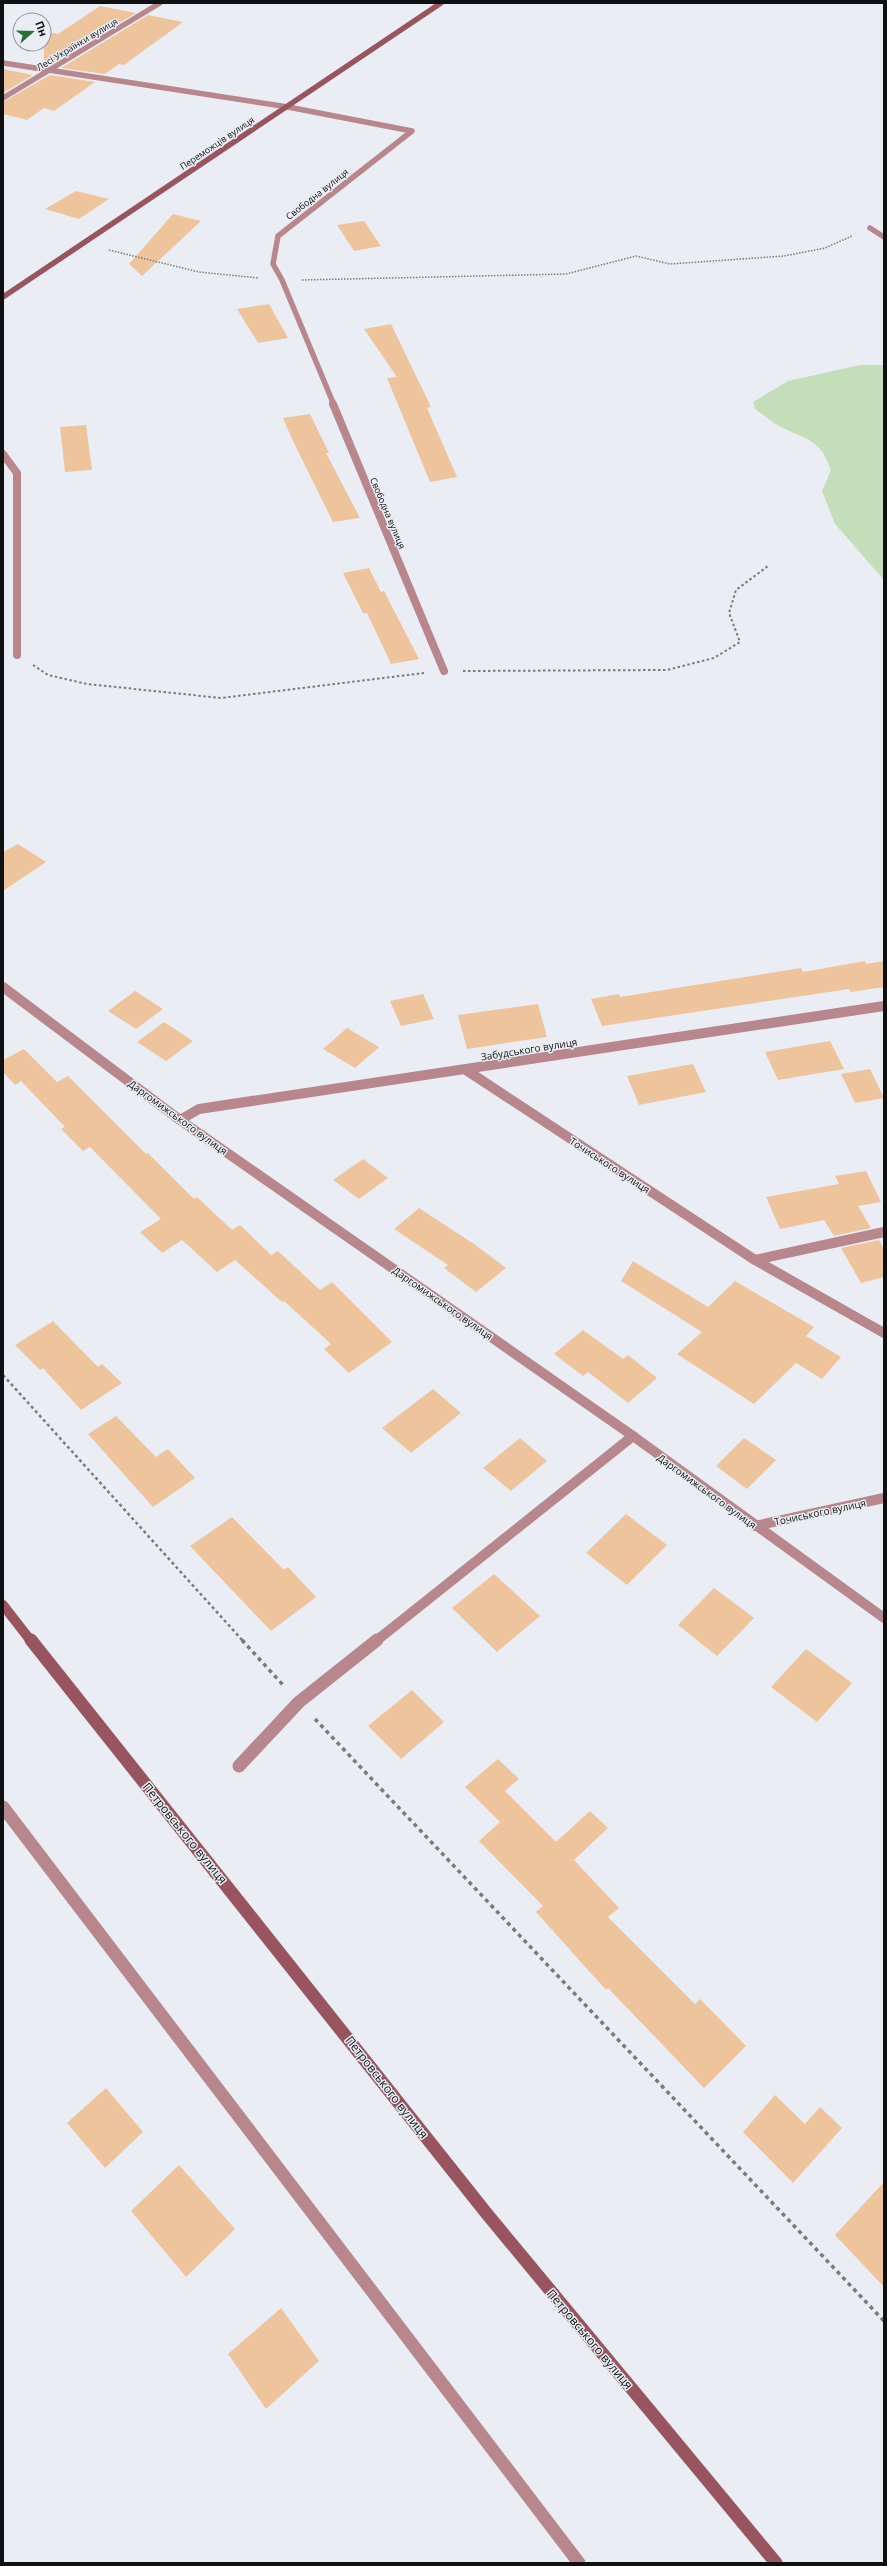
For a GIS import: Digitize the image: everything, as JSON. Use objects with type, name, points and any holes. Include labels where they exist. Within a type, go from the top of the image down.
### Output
[{"type":"main road","name":"Переможців вулиця","points":[[3,297],[81,243],[288,107],[441,3]]},
{"type":"main road","name":"Петровського вулиця","points":[[3,1605],[492,2220],[776,2563]]},
{"type":"street","name":"Лесі Українки вулиця","points":[[3,98],[160,3]]},
{"type":"street","name":"Свободна вулиця","points":[[3,63],[288,107],[412,131],[278,236],[273,264],[282,280],[444,671]]},
{"type":"street","points":[[870,228],[884,237]]},
{"type":"street","points":[[3,454],[17,473],[17,655]]},
{"type":"street","name":"Даргомижського вулиця","points":[[3,987],[180,1120],[633,1436],[755,1526],[884,1618]]},
{"type":"street","name":"Забудського вулиця","points":[[180,1120],[199,1109],[884,1006]]},
{"type":"street","name":"Точиського вулиця","points":[[466,1070],[755,1260],[884,1334]]},
{"type":"street","points":[[755,1260],[884,1232]]},
{"type":"street","points":[[239,1766],[299,1702],[633,1436]]},
{"type":"street","name":"Точиського вулиця","points":[[755,1526],[884,1498]]},
{"type":"street","points":[[3,1807],[579,2563]]},
{"type":"path","points":[[81,243],[199,272],[282,280],[566,274],[636,256],[670,264],[784,256],[825,248],[870,228]]},
{"type":"path","points":[[3,1375],[299,1702],[884,2321]]},
{"type":"green space","points":[[860,365],[884,365],[884,580],[835,524],[822,491],[831,470],[827,459],[822,452],[811,441],[781,427],[755,409],[753,402],[788,381]]},
{"type":"building","points":[[100,6],[136,13],[48,66],[44,65],[44,52],[52,52],[52,33],[58,34]]},
{"type":"building","points":[[148,15],[183,22],[124,65],[119,64],[105,74],[61,68]]},
{"type":"building","points":[[3,69],[33,75],[3,93]]},
{"type":"building","points":[[50,75],[95,82],[54,111],[44,108],[27,120],[3,114],[3,102]]},
{"type":"building","points":[[76,191],[109,199],[79,219],[45,209]]},
{"type":"building","points":[[173,214],[201,221],[142,276],[129,264]]},
{"type":"building","points":[[364,221],[381,246],[354,251],[337,225]]},
{"type":"building","points":[[269,304],[288,338],[258,343],[237,309]]},
{"type":"building","points":[[391,324],[431,407],[427,408],[457,477],[430,482],[387,378],[397,377],[364,329]]},
{"type":"building","points":[[310,414],[329,453],[326,453],[360,518],[333,522],[283,418]]},
{"type":"building","points":[[86,425],[92,470],[65,472],[60,427]]},
{"type":"building","points":[[369,568],[381,592],[384,591],[419,659],[391,664],[367,613],[363,613],[343,573]]},
{"type":"building","points":[[18,844],[46,862],[3,891],[3,852]]},
{"type":"building","points":[[865,961],[866,964],[884,961],[884,987],[851,992],[849,989],[602,1026],[591,999],[619,994],[620,997],[801,968],[803,972]]},
{"type":"building","points":[[135,991],[163,1009],[136,1029],[108,1011]]},
{"type":"building","points":[[423,994],[434,1019],[401,1026],[390,1001]]},
{"type":"building","points":[[538,1004],[547,1037],[467,1049],[458,1015]]},
{"type":"building","points":[[164,1022],[193,1041],[166,1061],[137,1042]]},
{"type":"building","points":[[347,1028],[379,1047],[355,1068],[323,1049]]},
{"type":"building","points":[[830,1041],[844,1069],[778,1080],[765,1052]]},
{"type":"building","points":[[24,1049],[57,1082],[68,1076],[146,1154],[148,1153],[194,1199],[197,1197],[232,1230],[240,1225],[271,1255],[278,1251],[320,1290],[332,1282],[392,1342],[349,1373],[324,1349],[331,1344],[284,1301],[282,1302],[235,1260],[217,1272],[182,1240],[162,1253],[140,1232],[161,1219],[90,1147],[83,1151],[61,1129],[65,1127],[21,1081],[15,1085],[3,1072],[3,1060]]},
{"type":"building","points":[[693,1064],[706,1092],[639,1105],[627,1076]]},
{"type":"building","points":[[870,1069],[884,1098],[855,1103],[841,1074]]},
{"type":"building","points":[[363,1159],[388,1178],[359,1199],[333,1180]]},
{"type":"building","points":[[866,1171],[881,1202],[858,1206],[871,1228],[834,1236],[824,1220],[780,1229],[766,1197],[839,1184],[835,1176]]},
{"type":"building","points":[[419,1208],[474,1244],[506,1268],[476,1292],[444,1268],[448,1265],[394,1229]]},
{"type":"building","points":[[879,1240],[884,1249],[884,1277],[861,1283],[841,1248]]},
{"type":"building","points":[[633,1261],[708,1307],[735,1281],[814,1327],[806,1336],[841,1357],[822,1379],[796,1363],[754,1404],[677,1354],[702,1332],[621,1281]]},
{"type":"building","points":[[53,1321],[98,1367],[102,1364],[122,1383],[81,1410],[43,1368],[40,1370],[15,1345]]},
{"type":"building","points":[[583,1330],[623,1359],[628,1355],[657,1378],[628,1403],[588,1372],[583,1376],[554,1354]]},
{"type":"building","points":[[433,1389],[461,1413],[411,1453],[382,1428]]},
{"type":"building","points":[[116,1416],[156,1457],[168,1449],[195,1478],[153,1507],[88,1434]]},
{"type":"building","points":[[520,1438],[547,1461],[511,1491],[483,1468]]},
{"type":"building","points":[[744,1438],[776,1460],[747,1489],[716,1466]]},
{"type":"building","points":[[626,1514],[667,1545],[627,1585],[586,1553]]},
{"type":"building","points":[[232,1517],[284,1570],[288,1567],[316,1597],[271,1631],[190,1546]]},
{"type":"building","points":[[494,1574],[540,1616],[497,1652],[452,1608]]},
{"type":"building","points":[[714,1588],[754,1618],[717,1656],[678,1625]]},
{"type":"building","points":[[806,1649],[852,1683],[817,1722],[771,1687]]},
{"type":"building","points":[[412,1690],[444,1722],[401,1759],[368,1726]]},
{"type":"building","points":[[498,1759],[519,1779],[505,1791],[556,1842],[590,1811],[608,1828],[574,1860],[619,1908],[608,1917],[695,2004],[700,1999],[746,2046],[704,2088],[608,1988],[606,1990],[536,1912],[543,1906],[479,1841],[500,1822],[465,1787]]},
{"type":"building","points":[[106,2088],[143,2132],[105,2168],[67,2123]]},
{"type":"building","points":[[775,2095],[805,2124],[820,2107],[842,2128],[793,2183],[743,2132]]},
{"type":"building","points":[[179,2165],[235,2229],[186,2277],[131,2211]]},
{"type":"building","points":[[884,2182],[884,2287],[835,2235]]},
{"type":"building","points":[[281,2308],[319,2361],[266,2409],[228,2354]]}]
